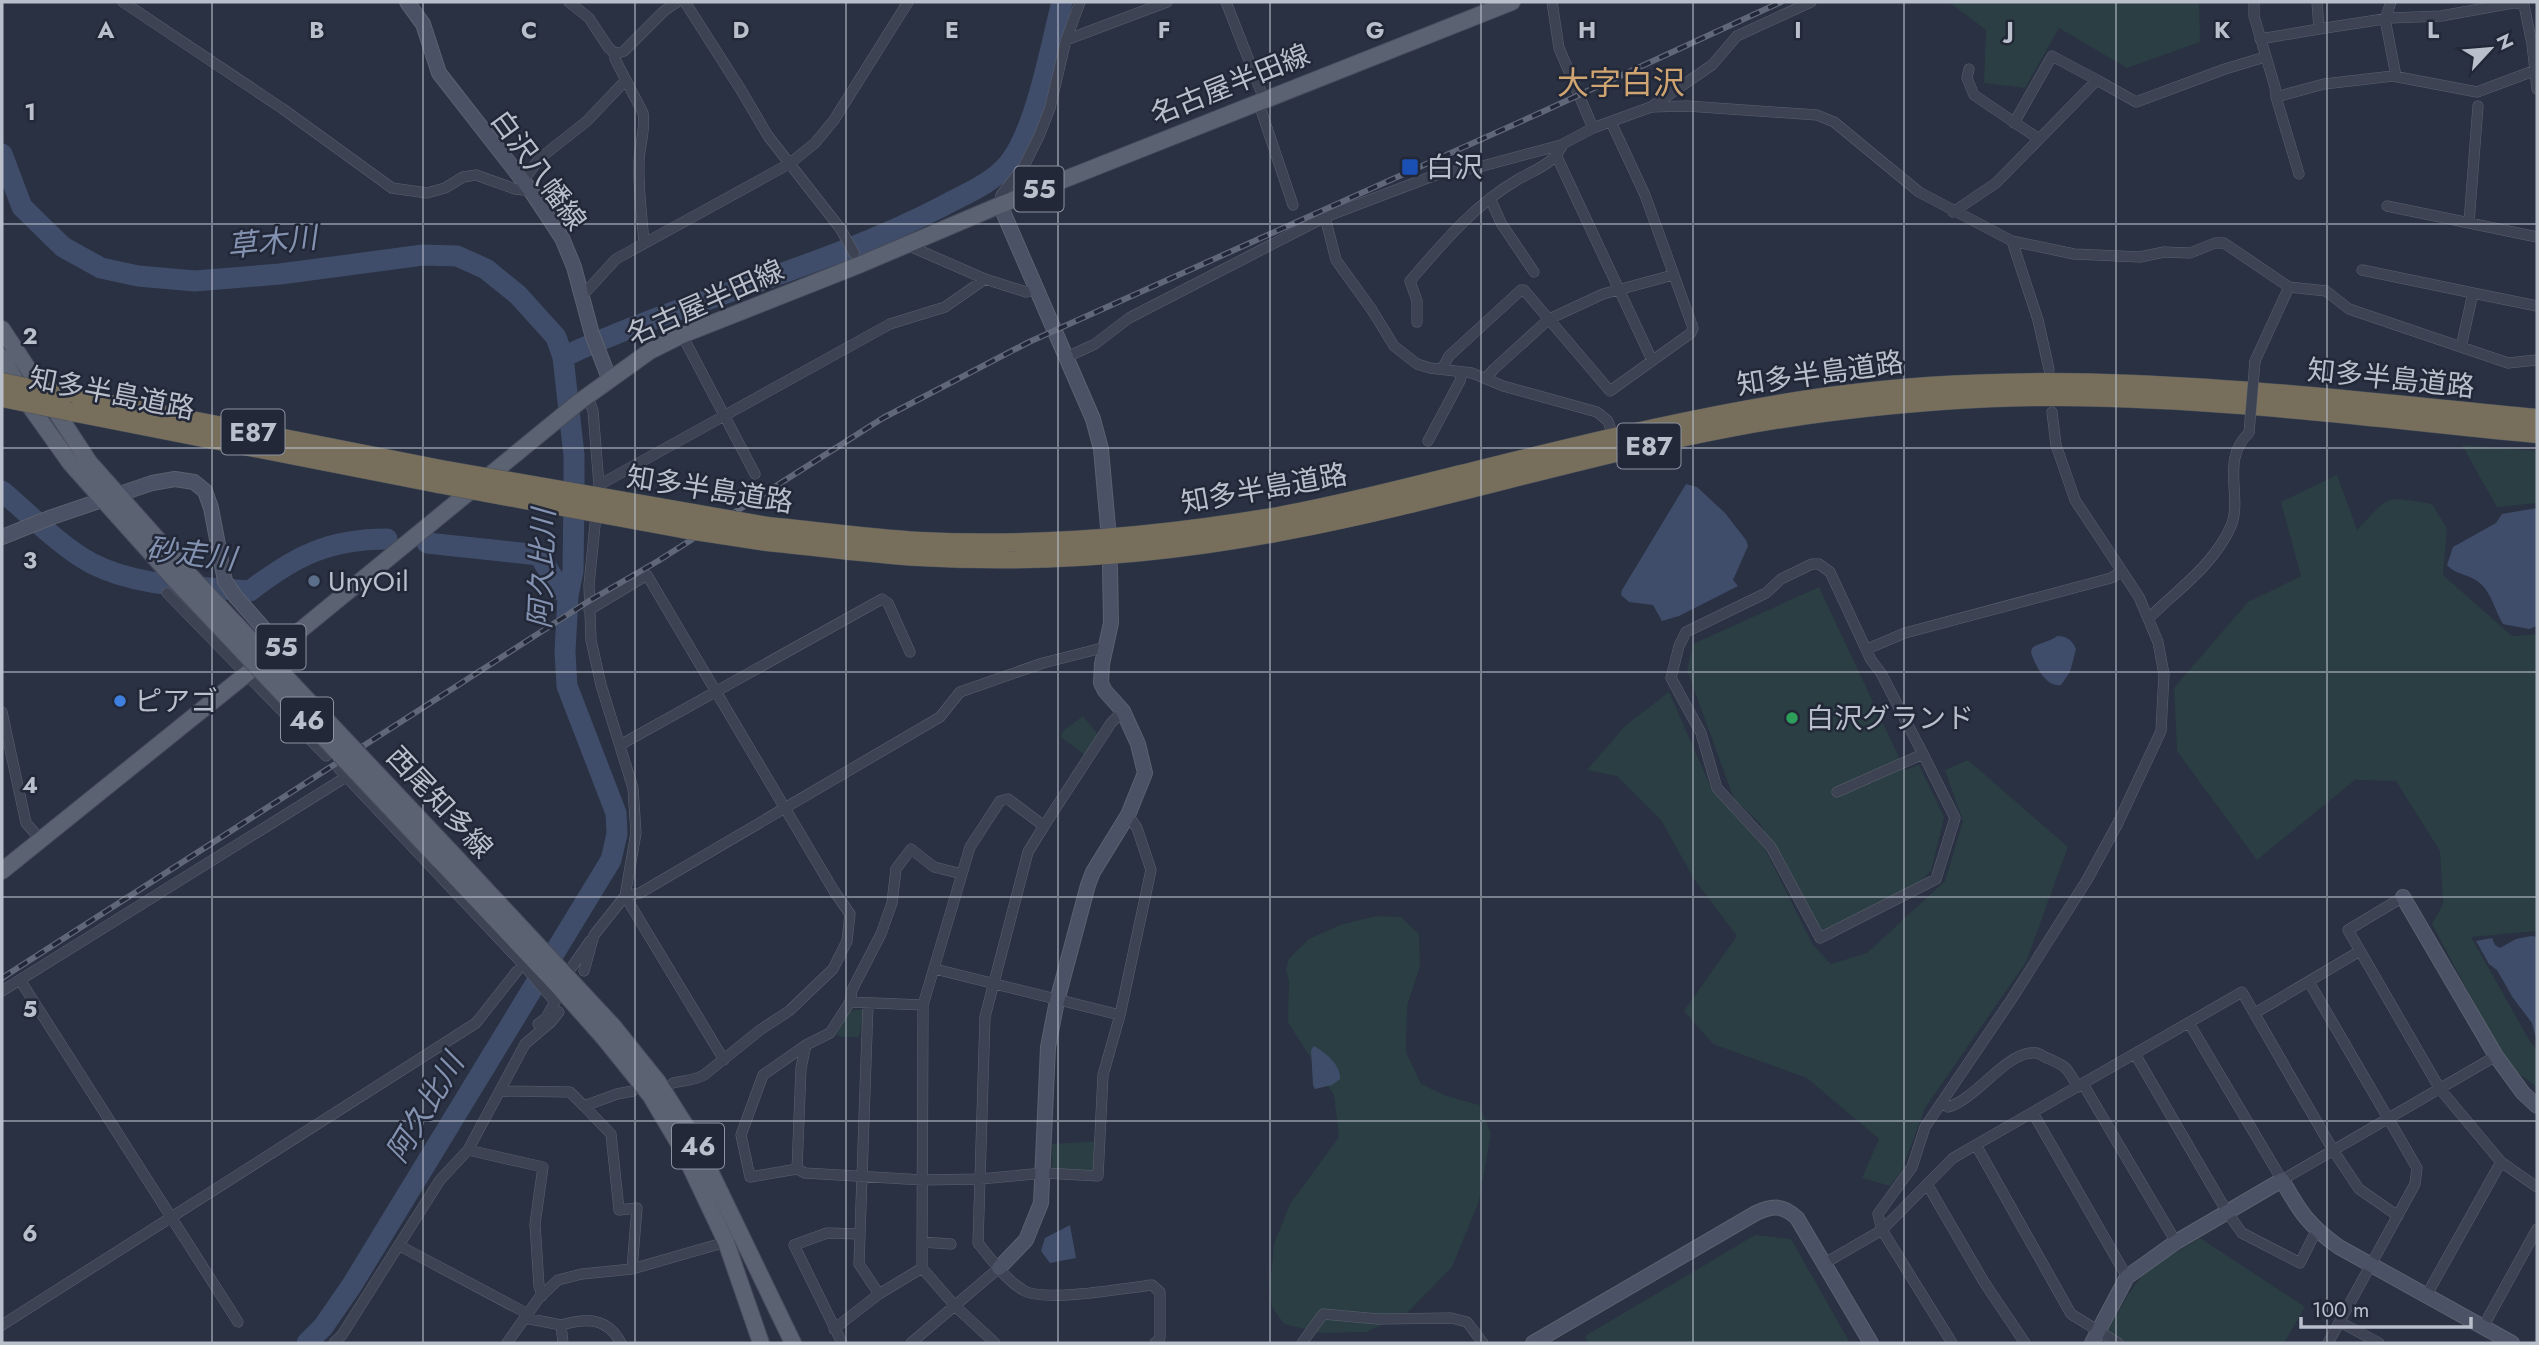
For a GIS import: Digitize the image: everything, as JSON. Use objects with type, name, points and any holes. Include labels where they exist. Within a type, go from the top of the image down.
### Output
[{"type":"highway","name":"知多半島道路","points":[[768,534],[921,541],[1072,540],[1147,534],[1282,515],[1728,412],[1831,396],[1940,384],[2063,380],[2176,385],[2537,418]]},
{"type":"highway","name":"知多半島道路","points":[[2,382],[440,477]]},
{"type":"highway","name":"知多半島道路","points":[[2,398],[440,477],[686,513],[768,534],[920,557],[1073,556],[1148,550],[1286,531],[1732,428],[1834,411],[1943,400],[2063,397],[2176,401],[2537,434]]},
{"type":"main road","name":"名古屋半田線","points":[[2,871],[583,398],[650,351],[853,253],[907,246],[1000,205],[1512,2]]},
{"type":"main road","name":"西尾知多線","points":[[2,329],[109,497],[175,581],[561,980],[613,1026],[658,1082],[690,1132],[793,1343]]},
{"type":"main road","name":"西尾知多線","points":[[2,357],[29,405],[71,464],[109,497]]},
{"type":"main road","name":"西尾知多線","points":[[561,980],[650,1095],[682,1149],[726,1242],[761,1343]]},
{"type":"street","points":[[123,2],[283,109],[393,188],[427,193],[445,188],[463,177],[476,175],[515,189],[527,186],[539,159],[587,121],[625,81]]},
{"type":"street","name":"白沢八幡線","points":[[407,2],[423,24],[439,74],[527,186],[562,238],[574,267],[592,334],[609,378]]},
{"type":"street","points":[[569,2],[589,18],[607,47],[615,54],[625,81],[643,113],[645,128],[639,165],[644,243]]},
{"type":"street","points":[[615,54],[624,51],[664,11],[677,2]]},
{"type":"street","points":[[685,2],[768,136],[840,228],[853,253]]},
{"type":"street","points":[[582,296],[615,259],[789,164],[815,143],[834,120],[908,2]]},
{"type":"street","points":[[1080,2],[1066,40],[1050,108],[1040,136],[1024,166],[1001,195],[1000,205],[1098,435],[1108,527]]},
{"type":"street","points":[[1066,40],[1167,2]]},
{"type":"street","points":[[1226,2],[1261,100],[1293,205]]},
{"type":"street","points":[[1552,2],[1559,48],[1593,128]]},
{"type":"street","points":[[1067,357],[1095,344],[1129,318],[1325,217],[1438,174],[1479,167],[1563,144],[1593,128],[1651,107],[1712,65],[1737,36],[1811,2]]},
{"type":"street","points":[[2254,2],[2254,16],[2260,39],[2299,173]]},
{"type":"street","points":[[2317,2],[2319,29]]},
{"type":"street","points":[[2390,2],[2385,19],[2396,76]]},
{"type":"street","points":[[2260,39],[2385,19],[2441,16],[2518,3],[2535,43],[2537,89]]},
{"type":"street","points":[[2014,122],[2052,56],[2136,102],[2265,57]]},
{"type":"street","points":[[1969,69],[1968,78],[1974,95],[2039,139]]},
{"type":"street","points":[[2276,97],[2324,84],[2396,76],[2477,92],[2536,70]]},
{"type":"street","points":[[1953,212],[1996,183],[2097,80]]},
{"type":"street","points":[[1651,107],[1687,106],[1817,115],[1834,122],[1919,192],[2012,241],[2074,254],[2140,257],[2164,252],[2190,253],[2215,243],[2224,243],[2289,287],[2326,291],[2349,309],[2508,363],[2537,360]]},
{"type":"street","points":[[2469,223],[2478,106]]},
{"type":"street","points":[[1442,369],[1450,356],[1521,290],[1524,290],[1610,391],[1691,333],[1693,328],[1645,195],[1611,122]]},
{"type":"street","points":[[1417,322],[1417,301],[1410,281],[1449,235],[1490,198],[1557,157],[1563,144]]},
{"type":"street","points":[[1557,157],[1652,360]]},
{"type":"street","points":[[1490,198],[1501,223],[1534,272]]},
{"type":"street","points":[[2387,206],[2537,237]]},
{"type":"street","points":[[1325,217],[1336,260],[1394,346],[1417,364],[1486,378],[1503,386],[1597,412],[1608,421],[1611,430]]},
{"type":"street","points":[[2012,241],[2038,320],[2049,369]]},
{"type":"street","points":[[907,246],[985,279],[1026,292],[1037,288]]},
{"type":"street","points":[[2362,270],[2537,306]]},
{"type":"street","points":[[1486,378],[1549,319],[1603,293],[1674,275]]},
{"type":"street","points":[[599,485],[890,324],[945,307],[985,279]]},
{"type":"street","points":[[2148,619],[2199,572],[2222,544],[2233,523],[2234,461],[2241,440],[2249,433],[2255,361],[2289,287]]},
{"type":"street","points":[[2461,346],[2473,293]]},
{"type":"street","points":[[682,335],[755,474]]},
{"type":"street","points":[[1428,441],[1460,381],[1462,372]]},
{"type":"street","points":[[334,1343],[440,1180],[468,1150],[531,1030],[546,1018],[555,1002],[561,980],[625,896],[636,833],[634,788],[601,685],[591,640],[589,585],[599,485],[593,411],[583,398]]},
{"type":"street","points":[[1952,1343],[1882,1230],[1878,1214],[1912,1167],[1925,1127],[2087,880],[2148,762],[2161,731],[2164,690],[2158,642],[2139,597],[2075,500],[2056,445],[2053,412]]},
{"type":"street","points":[[2,537],[109,497],[176,479],[194,482],[205,491],[219,542],[225,582],[280,647]]},
{"type":"street","points":[[1812,564],[1819,564],[1830,572],[1867,649],[1955,818],[1936,879],[1820,938],[1772,846],[1717,788],[1701,733],[1671,678],[1674,660],[1686,632],[1766,593],[1781,579],[1812,564]]},
{"type":"street","points":[[911,1343],[999,1268],[1026,1240],[1041,1203],[1048,1047],[1057,1001],[1090,879],[1128,815],[1145,773],[1138,744],[1123,711],[1101,683],[1102,664],[1111,623],[1110,567]]},
{"type":"street","points":[[1867,649],[1905,633],[2111,578],[2121,572]]},
{"type":"street","points":[[589,610],[647,575],[850,914],[847,941],[833,969],[798,1004],[693,1081],[673,1083]]},
{"type":"street","points":[[175,581],[247,674],[326,756]]},
{"type":"street","points":[[620,745],[882,599],[888,603],[910,652]]},
{"type":"street","points":[[625,896],[640,893],[784,806],[940,717],[960,692],[1042,663],[1106,647]]},
{"type":"street","points":[[1123,711],[1111,723],[1028,852],[985,1017],[978,1243],[1023,1291],[1040,1296],[1152,1285],[1160,1292],[1160,1338],[1155,1343]]},
{"type":"street","points":[[2,712],[26,822],[41,839]]},
{"type":"street","points":[[1837,792],[1923,754]]},
{"type":"street","points":[[2,991],[342,773],[521,970],[561,980]]},
{"type":"street","points":[[995,1343],[955,1306],[922,1268],[923,1006],[970,847],[1000,801],[1008,799],[1044,826]]},
{"type":"street","points":[[962,874],[934,867],[911,849],[896,869],[892,903],[881,934],[852,990],[850,1002],[831,1033],[806,1045],[763,1075],[741,1135],[750,1177],[797,1169],[805,1173],[923,1180],[980,1179],[1044,1172],[1098,1176],[1103,1075],[1120,1015],[1151,870],[1137,828],[1128,815]]},
{"type":"street","points":[[625,896],[723,1060]]},
{"type":"street","points":[[2537,1106],[2496,1056],[2403,897],[2348,930],[2440,1089],[2501,1162],[2537,1187]]},
{"type":"street","points":[[583,971],[594,935]]},
{"type":"street","points":[[2255,1013],[2360,951]]},
{"type":"street","points":[[936,969],[1120,1015]]},
{"type":"street","points":[[2,1325],[476,1023],[521,970]]},
{"type":"street","points":[[20,980],[238,1322]]},
{"type":"street","points":[[2309,982],[2417,1168],[2416,1184],[2328,1343]]},
{"type":"street","points":[[1825,1263],[1882,1230],[1953,1158],[2242,992],[2333,1150],[2359,1189],[2398,1216]]},
{"type":"street","points":[[850,1002],[923,1006]]},
{"type":"street","points":[[868,1004],[859,1264],[879,1294]]},
{"type":"street","points":[[525,1044],[559,1012]]},
{"type":"street","points":[[2189,1023],[2297,1208],[2316,1231],[2371,1265],[2512,1343]]},
{"type":"street","points":[[797,1169],[801,1068],[806,1045]]},
{"type":"street","points":[[1942,1103],[1948,1107],[1954,1106],[2021,1055],[2037,1053],[2064,1065],[2081,1085],[2176,1241]]},
{"type":"street","points":[[2135,1055],[2242,1233],[2300,1263],[2316,1231]]},
{"type":"street","points":[[2095,1338],[2127,1278],[2176,1241],[2496,1056]]},
{"type":"street","points":[[499,1091],[570,1092],[611,1134],[620,1210],[637,1208],[632,1269]]},
{"type":"street","points":[[584,1106],[633,1091]]},
{"type":"street","points":[[2033,1113],[2127,1278]]},
{"type":"street","points":[[1976,1145],[2071,1314],[2095,1338],[2118,1343]]},
{"type":"street","points":[[468,1150],[543,1167],[536,1224],[539,1286],[542,1296]]},
{"type":"street","points":[[2426,1296],[2501,1162]]},
{"type":"street","points":[[1927,1184],[1984,1282],[2025,1343]]},
{"type":"street","points":[[1533,1343],[1769,1206],[1783,1208],[1797,1218],[1871,1343]]},
{"type":"street","points":[[2483,1327],[2537,1229]]},
{"type":"street","points":[[842,1343],[794,1245],[827,1233],[860,1234]]},
{"type":"street","points":[[508,1343],[526,1316],[558,1280],[582,1274],[632,1269],[726,1242]]},
{"type":"street","points":[[922,1242],[951,1244]]},
{"type":"street","points":[[400,1245],[526,1316],[561,1325],[582,1320],[601,1323],[609,1326],[621,1343]]},
{"type":"street","points":[[834,1329],[879,1294],[922,1268]]},
{"type":"street","points":[[1302,1343],[1323,1314],[1378,1319],[1451,1318],[1467,1322],[1483,1343]]},
{"type":"street","points":[[2340,1322],[2379,1343]]},
{"type":"street","points":[[561,1325],[563,1343]]},
{"type":"green space","points":[[1949,2],[2199,2],[2200,42],[2127,68],[2059,28],[2025,88],[1984,83],[1986,30]]},
{"type":"green space","points":[[2462,445],[2537,451],[2537,503],[2497,507]]},
{"type":"green space","points":[[2337,475],[2357,530],[2389,500],[2432,504],[2447,528],[2443,575],[2512,636],[2537,634],[2537,931],[2471,937],[2532,1045],[2537,1049],[2537,1087],[2507,1065],[2432,924],[2443,904],[2440,851],[2396,781],[2355,780],[2257,860],[2177,751],[2174,688],[2248,602],[2301,576],[2281,502]]},
{"type":"green space","name":"白沢グランド","points":[[1819,587],[1905,770],[1919,765],[1944,817],[1931,871],[1902,899],[1818,940],[1760,823],[1734,799],[1687,670],[1693,644]]},
{"type":"green space","points":[[1669,692],[1712,790],[1765,849],[1813,945],[1831,964],[1867,953],[1945,881],[1963,821],[1945,770],[1968,760],[2068,847],[2026,962],[1925,1108],[1901,1172],[1890,1186],[1862,1178],[1879,1139],[1807,1078],[1713,1044],[1684,1011],[1737,936],[1694,879],[1661,820],[1617,776],[1587,770],[1625,726]]},
{"type":"green space","points":[[1083,716],[1099,736],[1087,757],[1061,737],[1063,731]]},
{"type":"green space","points":[[1376,916],[1401,917],[1419,934],[1420,966],[1407,1006],[1406,1052],[1421,1084],[1444,1095],[1479,1105],[1491,1133],[1479,1201],[1452,1267],[1406,1314],[1366,1332],[1321,1333],[1284,1324],[1272,1307],[1270,1287],[1274,1244],[1290,1204],[1339,1137],[1334,1095],[1288,1022],[1289,982],[1286,969],[1289,959],[1309,939],[1340,925]]},
{"type":"green space","points":[[864,1009],[859,1037],[840,1037],[837,1034],[849,1011]]},
{"type":"green space","points":[[1100,1141],[1098,1176],[1052,1169],[1052,1144]]},
{"type":"green space","points":[[1755,1235],[1791,1239],[1850,1343],[1588,1343],[1585,1336]]},
{"type":"green space","points":[[2200,1238],[2305,1307],[2284,1343],[2116,1343],[2104,1337],[2146,1270]]},
{"type":"water","points":[[1686,484],[1697,487],[1725,513],[1748,546],[1733,580],[1738,586],[1679,616],[1662,621],[1653,605],[1629,602],[1621,595]]},
{"type":"water","points":[[2537,508],[2537,626],[2529,629],[2503,624],[2481,584],[2447,565],[2453,547],[2496,523],[2502,514]]},
{"type":"water","points":[[2057,636],[2069,639],[2076,649],[2070,672],[2061,685],[2050,683],[2046,679],[2031,653],[2032,648],[2038,644]]},
{"type":"water","points":[[2537,937],[2537,1042],[2532,1023],[2497,970],[2489,964],[2476,941],[2492,938],[2500,948],[2516,939]]},
{"type":"water","points":[[1314,1046],[1328,1056],[1340,1074],[1340,1079],[1332,1085],[1315,1089],[1311,1050]]},
{"type":"water","points":[[1070,1225],[1076,1258],[1050,1263],[1041,1251],[1045,1238]]},
{"type":"waterway","name":"阿久比川","points":[[563,357],[657,318],[850,248],[943,206],[995,176],[1009,163],[1027,130],[1042,86],[1062,2]]},
{"type":"waterway","name":"阿久比川","points":[[2,154],[22,207],[63,247],[101,268],[138,276],[195,281],[280,274],[423,255],[457,256],[486,269],[518,295],[556,337],[563,357],[574,455],[573,571],[568,596],[565,652],[567,686],[616,813],[617,834],[611,860],[352,1285],[323,1327],[307,1343]]},
{"type":"waterway","name":"砂走川","points":[[2,491],[79,556],[109,571],[148,582],[250,591],[282,568],[314,552],[347,542],[387,539]]},
{"type":"waterway","name":"砂走川","points":[[427,543],[539,555],[560,589],[568,596]]},
{"type":"railway","points":[[2,978],[589,601],[658,561],[883,418],[1029,342],[1781,2]]},
{"type":"place","name":"白沢","points":[[1410,167]]},
{"type":"place","name":"UnyOil","points":[[314,581]]},
{"type":"place","name":"ピアゴ","points":[[120,701]]},
{"type":"place","name":"白沢グランド","points":[[1792,718]]},
{"type":"district","name":"大字白沢","points":[[1621,83]]},
{"type":"water label","name":"草木川","points":[[272,242]]}]
